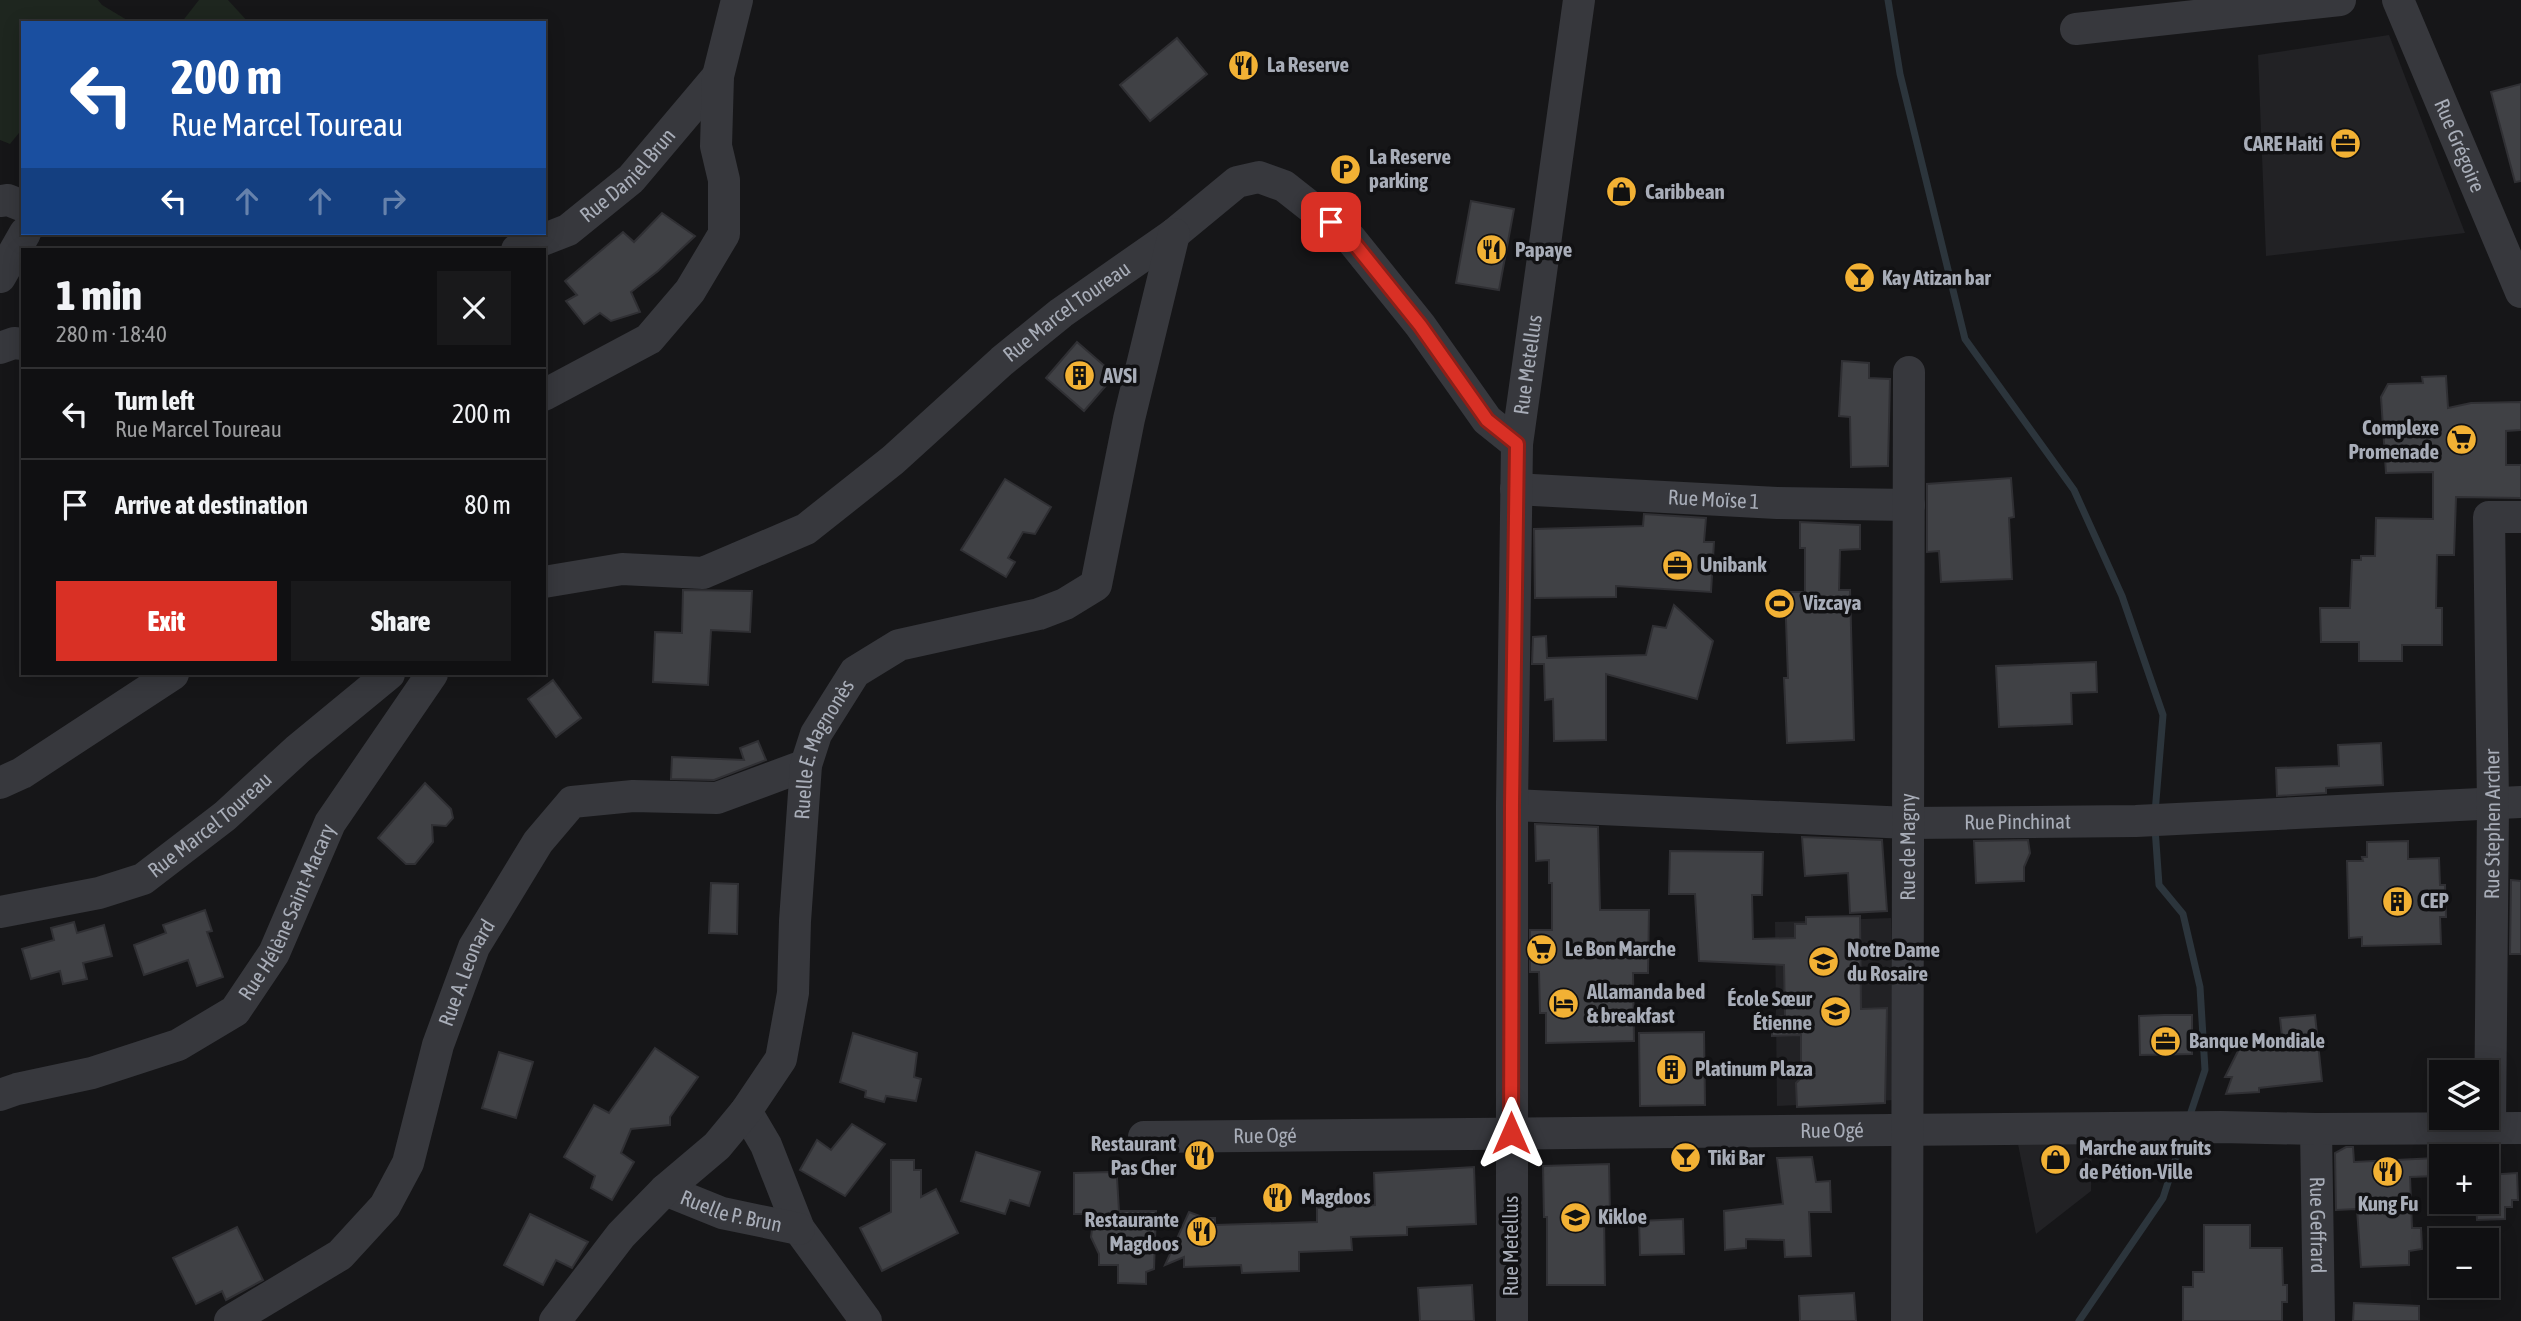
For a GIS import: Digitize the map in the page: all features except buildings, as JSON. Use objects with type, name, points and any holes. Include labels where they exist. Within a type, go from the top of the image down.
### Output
[{"type":"street","points":[[546,394],[649,339],[690,290],[724,234],[723,180],[716,146],[718,76],[737,0]]},
{"type":"street","name":"Rue Metellus","points":[[1512,1321],[1512,805],[1517,444],[1579,0]]},
{"type":"street","points":[[2076,29],[2340,0]]},
{"type":"street","name":"Rue Grégoire","points":[[2398,0],[2521,292]]},
{"type":"street","name":"Rue Daniel Brun","points":[[522,248],[568,230],[631,179],[718,76]]},
{"type":"street","name":"Rue Marcel Toureau","points":[[546,582],[622,569],[703,573],[806,529],[893,460],[1002,361],[1061,313],[1174,234],[1237,182],[1259,177],[1284,186],[1350,238],[1420,325],[1487,420],[1517,444]]},
{"type":"street","points":[[0,201],[8,200],[21,205]]},
{"type":"street","name":"Ruelle E. Magnonès","points":[[555,1321],[621,1235],[664,1190],[717,1146],[746,1111],[781,1059],[793,993],[794,921],[806,765],[816,734],[855,672],[899,645],[1039,614],[1065,604],[1096,585],[1129,419],[1174,234]]},
{"type":"street","points":[[0,277],[24,235]]},
{"type":"street","name":"Rue de Magny","points":[[1907,1321],[1909,372]]},
{"type":"street","name":"Rue Moïse 1","points":[[1516,489],[1777,503],[1909,505]]},
{"type":"street","name":"Rue Stephen Archer","points":[[2494,1060],[2507,803],[2489,517],[2521,517]]},
{"type":"street","points":[[0,783],[22,773],[171,675]]},
{"type":"street","name":"Rue Marcel Toureau","points":[[0,912],[99,893],[143,879],[225,816],[298,749],[387,675]]},
{"type":"street","name":"Rue Hélène Saint-Macary","points":[[0,1095],[92,1073],[178,1045],[235,1011],[274,953],[330,824],[431,675]]},
{"type":"street","name":"Rue A. Leonard","points":[[230,1321],[340,1255],[385,1206],[408,1163],[438,1045],[474,947],[538,842],[572,802],[633,796],[717,798],[806,765]]},
{"type":"street","name":"Rue Pinchinat","points":[[1512,805],[1908,823],[2182,820],[2507,803]]},
{"type":"street","name":"Ruelle P. Brun","points":[[746,1111],[766,1146],[799,1229],[866,1321]]},
{"type":"street","name":"Rue Ogé","points":[[1144,1136],[2157,1127],[2429,1128]]},
{"type":"street","name":"Rue Ogé","points":[[2499,1128],[2521,1128]]},
{"type":"street","name":"Rue Geffrard","points":[[2316,1129],[2319,1321]]},
{"type":"street","name":"Ruelle P. Brun","points":[[664,1190],[722,1213],[799,1229]]},
{"type":"shaded area","points":[[0,0],[98,0],[129,21],[21,21],[21,130],[10,144],[0,140]]},
{"type":"shaded area","points":[[199,0],[228,0],[247,21],[183,21]]},
{"type":"shaded area","name":"CARE Haiti","points":[[2389,35],[2465,233],[2266,256],[2258,55]]},
{"type":"shaded area","name":"École Sœur Étienne","points":[[1891,918],[1895,1100],[1777,1106],[1775,922]]},
{"type":"shaded area","name":"Marche aux fruits de Pétion-Ville","points":[[2092,1128],[2091,1191],[2036,1234],[2015,1129]]},
{"type":"waterway","points":[[1888,0],[1900,74],[1965,339],[2074,490],[2122,596],[2163,715],[2155,813]]},
{"type":"waterway","points":[[2155,828],[2159,885],[2183,914],[2200,987],[2205,1070],[2189,1118]]},
{"type":"waterway","points":[[2079,1321],[2163,1198],[2183,1136]]},
{"type":"place","name":"La Reserve","points":[[1244,65]]},
{"type":"place","name":"CARE Haiti","points":[[2346,144]]},
{"type":"place","name":"La Reserve parking","points":[[1346,169]]},
{"type":"place","name":"Caribbean","points":[[1622,192]]},
{"type":"place","name":"Papaye","points":[[1492,250]]},
{"type":"place","name":"Kay Atizan bar","points":[[1859,278]]},
{"type":"place","name":"AVSI","points":[[1080,376]]},
{"type":"place","name":"Complexe Promenade","points":[[2462,440]]},
{"type":"place","name":"Unibank","points":[[1677,565]]},
{"type":"place","name":"Vizcaya","points":[[1780,603]]},
{"type":"place","name":"CEP","points":[[2397,901]]},
{"type":"place","name":"Le Bon Marche","points":[[1542,949]]},
{"type":"place","name":"Notre Dame du Rosaire","points":[[1824,962]]},
{"type":"place","name":"Allamanda bed & breakfast","points":[[1564,1004]]},
{"type":"place","name":"École Sœur Étienne","points":[[1835,1011]]},
{"type":"place","name":"Banque Mondiale","points":[[2166,1041]]},
{"type":"place","name":"Platinum Plaza","points":[[1672,1069]]},
{"type":"place","name":"Restaurant Pas Cher","points":[[1199,1156]]},
{"type":"place","name":"Tiki Bar","points":[[1685,1158]]},
{"type":"place","name":"Marche aux fruits de Pétion-Ville","points":[[2056,1160]]},
{"type":"place","name":"Kung Fu","points":[[2388,1172]]},
{"type":"place","name":"Magdoos","points":[[1278,1197]]},
{"type":"place","name":"Kikloe","points":[[1575,1217]]},
{"type":"place","name":"Restaurante Magdoos","points":[[1202,1232]]},
{"type":"route","points":[[1331,222],[1350,238],[1420,325],[1487,420],[1517,444],[1511,1133]]}]
